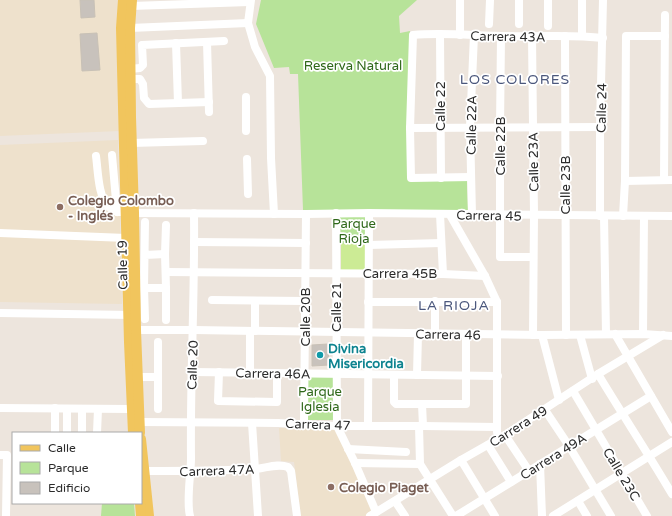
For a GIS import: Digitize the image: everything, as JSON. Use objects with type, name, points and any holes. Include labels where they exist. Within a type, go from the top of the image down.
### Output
[{"type":"main road","name":"Calle 19","points":[[128,2],[130,28],[131,143],[126,212],[140,271],[132,315]]},
{"type":"main road","name":"Calle 19","points":[[128,2],[121,28],[126,238],[132,315],[131,409],[133,432]]},
{"type":"main road","name":"Calle 19","points":[[132,330],[138,377],[140,432]]},
{"type":"main road","points":[[142,449],[149,516]]},
{"type":"main road","points":[[140,504],[141,516]]},
{"type":"street","points":[[460,0],[460,35]]},
{"type":"street","points":[[490,0],[490,24]]},
{"type":"street","points":[[519,0],[519,24]]},
{"type":"street","points":[[548,0],[548,26]]},
{"type":"street","points":[[582,0],[582,36]]},
{"type":"street","name":"Calle 24","points":[[603,0],[600,127],[606,334]]},
{"type":"street","points":[[128,2],[250,1],[248,23],[255,47],[270,76],[271,158],[274,214]]},
{"type":"street","points":[[625,181],[668,180],[665,15]]},
{"type":"street","points":[[130,28],[248,23]]},
{"type":"street","name":"Calle 22","points":[[440,34],[441,178]]},
{"type":"street","name":"Carrera 43A","points":[[410,128],[412,35],[582,36],[603,38]]},
{"type":"street","name":"Calle 22A","points":[[468,215],[471,177],[470,128],[474,35]]},
{"type":"street","name":"Calle 22B","points":[[501,36],[500,257],[533,257]]},
{"type":"street","name":"Calle 23A","points":[[532,36],[534,215],[533,335]]},
{"type":"street","name":"Calle 23B","points":[[565,36],[566,335]]},
{"type":"street","points":[[623,216],[625,181],[626,36],[665,36]]},
{"type":"street","points":[[130,74],[143,65],[142,45],[224,41]]},
{"type":"street","points":[[207,42],[209,112]]},
{"type":"street","points":[[176,43],[178,103]]},
{"type":"street","points":[[130,74],[140,79],[144,84],[144,98],[149,104],[209,102]]},
{"type":"street","points":[[246,97],[246,131]]},
{"type":"street","points":[[471,177],[411,178],[410,128],[600,127]]},
{"type":"street","points":[[131,143],[203,141]]},
{"type":"street","points":[[96,156],[103,201],[109,208],[126,212]]},
{"type":"street","points":[[112,156],[113,173],[126,212]]},
{"type":"street","points":[[247,159],[248,194]]},
{"type":"street","points":[[99,175],[113,173]]},
{"type":"street","name":"Carrera 45","points":[[126,212],[672,216]]},
{"type":"street","name":"Calle 20","points":[[190,516],[189,506],[194,330],[194,213]]},
{"type":"street","name":"Calle 21","points":[[336,213],[337,426],[355,463],[373,514]]},
{"type":"street","points":[[368,426],[367,333],[370,274],[369,213]]},
{"type":"street","name":"Calle 20B","points":[[304,214],[306,243],[304,423]]},
{"type":"street","points":[[441,214],[443,274]]},
{"type":"street","points":[[450,215],[485,276],[497,302],[497,439]]},
{"type":"street","points":[[643,334],[644,216]]},
{"type":"street","points":[[144,222],[145,255],[140,271],[144,288],[146,319]]},
{"type":"street","points":[[166,225],[166,320]]},
{"type":"street","points":[[0,233],[126,238]]},
{"type":"street","points":[[194,242],[306,243]]},
{"type":"street","points":[[370,244],[441,243]]},
{"type":"street","points":[[145,255],[165,254]]},
{"type":"street","name":"Carrera 45B","points":[[166,272],[306,272],[485,276]]},
{"type":"street","points":[[144,288],[166,288]]},
{"type":"street","points":[[212,300],[305,301]]},
{"type":"street","points":[[250,373],[256,301]]},
{"type":"street","points":[[435,301],[435,333]]},
{"type":"street","points":[[368,302],[497,302]]},
{"type":"street","points":[[0,313],[132,315]]},
{"type":"street","name":"Carrera 46","points":[[132,330],[305,331],[418,334],[668,335]]},
{"type":"street","points":[[417,375],[418,334]]},
{"type":"street","points":[[394,375],[394,402],[396,404],[464,404],[466,401],[466,334]]},
{"type":"street","points":[[615,334],[672,432]]},
{"type":"street","points":[[542,335],[559,400]]},
{"type":"street","points":[[580,335],[595,377],[650,456],[672,494]]},
{"type":"street","name":"Carrera 49","points":[[373,514],[505,435],[595,377],[668,335]]},
{"type":"street","points":[[158,342],[158,409]]},
{"type":"street","name":"Carrera 46A","points":[[192,372],[498,376]]},
{"type":"street","points":[[219,372],[218,401],[277,402],[277,373]]},
{"type":"street","points":[[138,377],[158,377]]},
{"type":"street","name":"Calle 23C","points":[[573,391],[647,516]]},
{"type":"street","name":"Carrera 49A","points":[[455,516],[651,396]]},
{"type":"street","points":[[422,404],[420,464],[455,516]]},
{"type":"street","points":[[0,408],[131,409]]},
{"type":"street","points":[[55,408],[55,432]]},
{"type":"street","points":[[67,408],[67,432]]},
{"type":"street","points":[[82,409],[82,432]]},
{"type":"street","points":[[97,432],[98,409]]},
{"type":"street","points":[[545,410],[569,446],[611,516]]},
{"type":"street","name":"Carrera 47","points":[[139,422],[252,422],[304,423],[337,426],[497,427]]},
{"type":"street","points":[[252,422],[258,516]]},
{"type":"street","points":[[505,435],[530,471]]},
{"type":"street","points":[[553,516],[672,442]]},
{"type":"street","points":[[488,444],[511,482]]},
{"type":"street","points":[[348,449],[406,452]]},
{"type":"street","points":[[4,455],[3,486],[6,516]]},
{"type":"street","points":[[461,460],[495,516]]},
{"type":"street","points":[[355,463],[420,464]]},
{"type":"street","points":[[540,464],[542,516]]},
{"type":"street","name":"Carrera 47A","points":[[144,470],[191,471],[256,469],[282,465],[288,467],[291,472],[297,516]]},
{"type":"street","points":[[395,501],[405,516]]},
{"type":"street","points":[[578,501],[587,516]]},
{"type":"shaded area","points":[[0,0],[119,0],[120,131],[0,136]]},
{"type":"shaded area","name":"Colegio Colombo - Inglés","points":[[118,140],[122,304],[0,302],[0,145]]},
{"type":"shaded area","name":"Colegio Piaget","points":[[279,428],[335,429],[376,512],[371,516],[301,516],[294,462],[281,461]]},
{"type":"green space","name":"Reserva Natural","points":[[261,0],[417,0],[399,16],[400,33],[410,31],[408,181],[467,181],[468,211],[303,210],[298,74],[290,74],[289,67],[274,68],[256,24]]},
{"type":"green space","name":"Parque Rioja","points":[[340,217],[367,217],[368,243],[341,244]]},
{"type":"green space","points":[[368,243],[369,271],[341,271],[341,244]]},
{"type":"green space","name":"Parque Iglesia","points":[[305,376],[333,376],[335,420],[306,420]]},
{"type":"green space","points":[[102,504],[134,504],[135,516],[101,516]]},
{"type":"building","points":[[80,0],[94,0],[95,17],[81,18]]},
{"type":"building","points":[[97,33],[100,70],[82,71],[80,34]]},
{"type":"building","name":"Divina Misericordia","points":[[328,344],[329,365],[312,366],[312,345]]},
{"type":"place","name":"Colegio Colombo - Inglés","points":[[60,207]]},
{"type":"place","name":"Divina Misericordia","points":[[320,355]]},
{"type":"place","name":"Colegio Piaget","points":[[331,487]]},
{"type":"district","name":"LOS COLORES","points":[[515,79]]},
{"type":"district","name":"LA RIOJA","points":[[454,305]]}]
